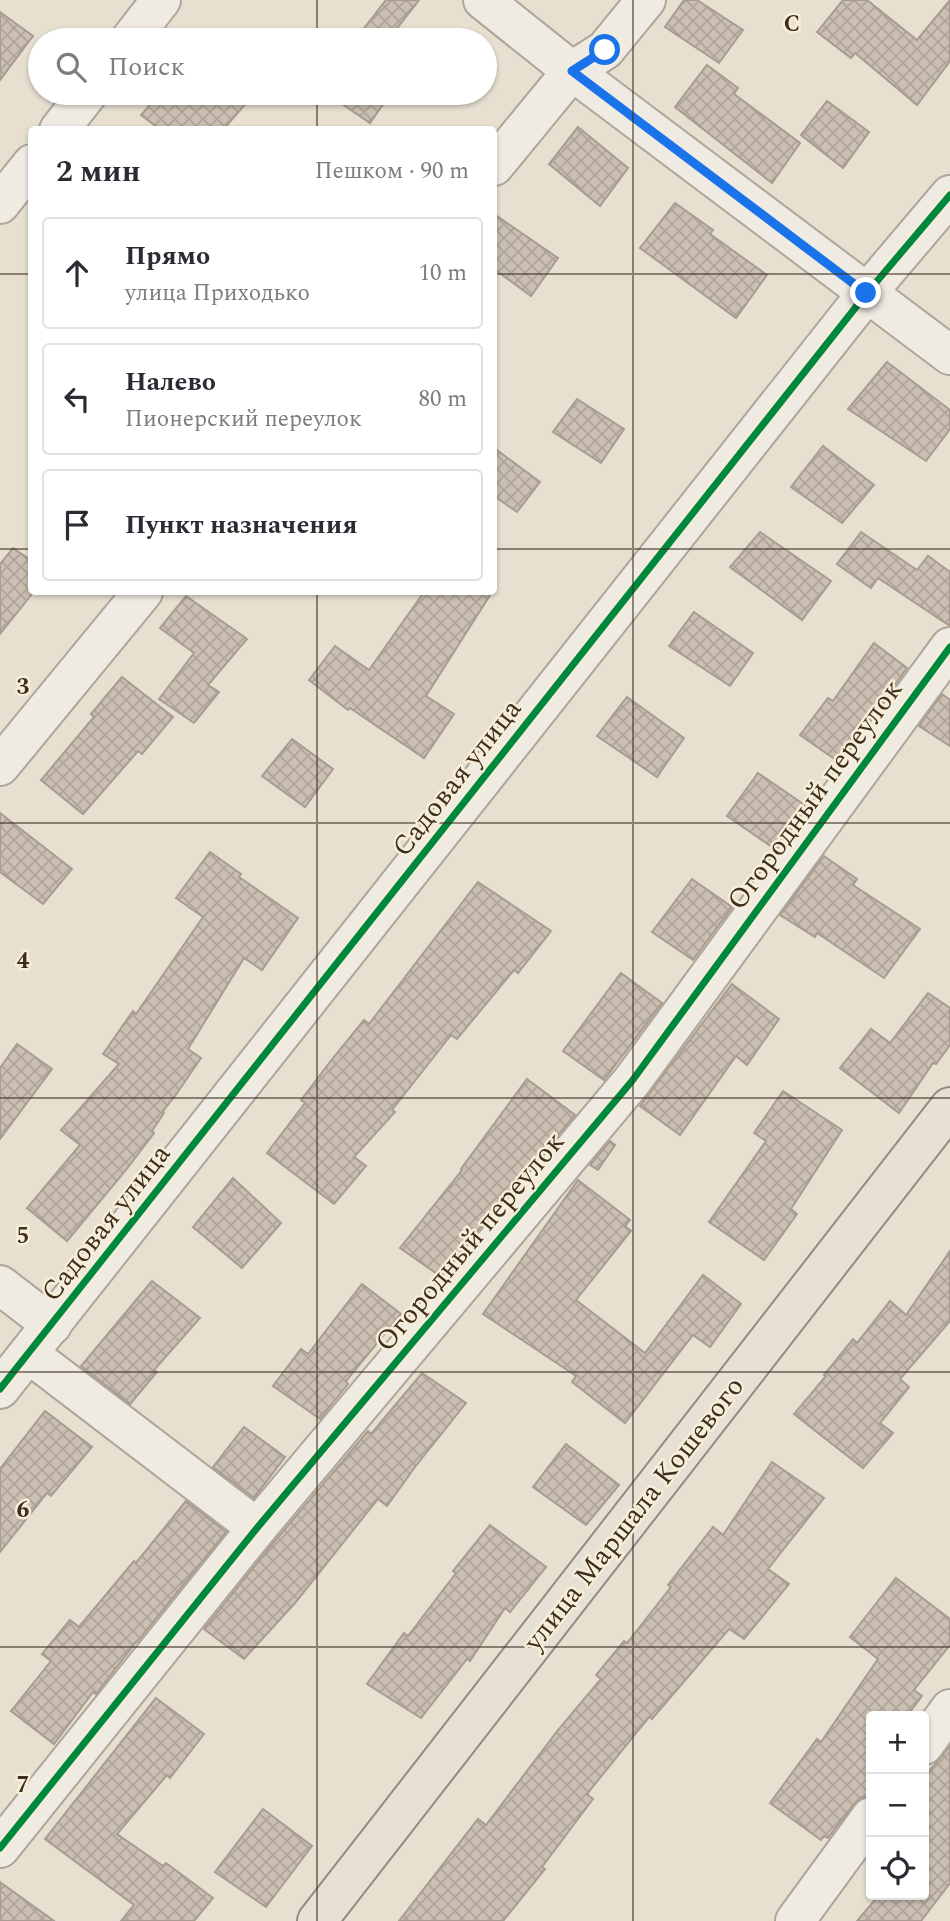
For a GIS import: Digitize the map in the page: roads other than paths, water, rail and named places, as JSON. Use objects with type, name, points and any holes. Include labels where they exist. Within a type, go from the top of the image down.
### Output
[{"type":"main road","name":"улица Маршала Кошевого","points":[[317,1921],[950,1107]]},
{"type":"street","points":[[140,28],[162,0]]},
{"type":"street","points":[[483,0],[572,71],[950,355]]},
{"type":"street","points":[[497,162],[572,71],[605,50],[646,0]]},
{"type":"street","points":[[62,126],[79,105]]},
{"type":"street","points":[[0,204],[28,169]]},
{"type":"street","name":"Садовая улица","points":[[0,1389],[866,293],[950,195]]},
{"type":"street","points":[[0,766],[142,595]]},
{"type":"street","name":"Огородный переулок","points":[[0,1848],[257,1528],[632,1082],[950,647]]},
{"type":"street","points":[[0,1285],[40,1340],[257,1528]]},
{"type":"street","points":[[929,1738],[950,1709]]},
{"type":"street","points":[[795,1921],[866,1823]]}]
